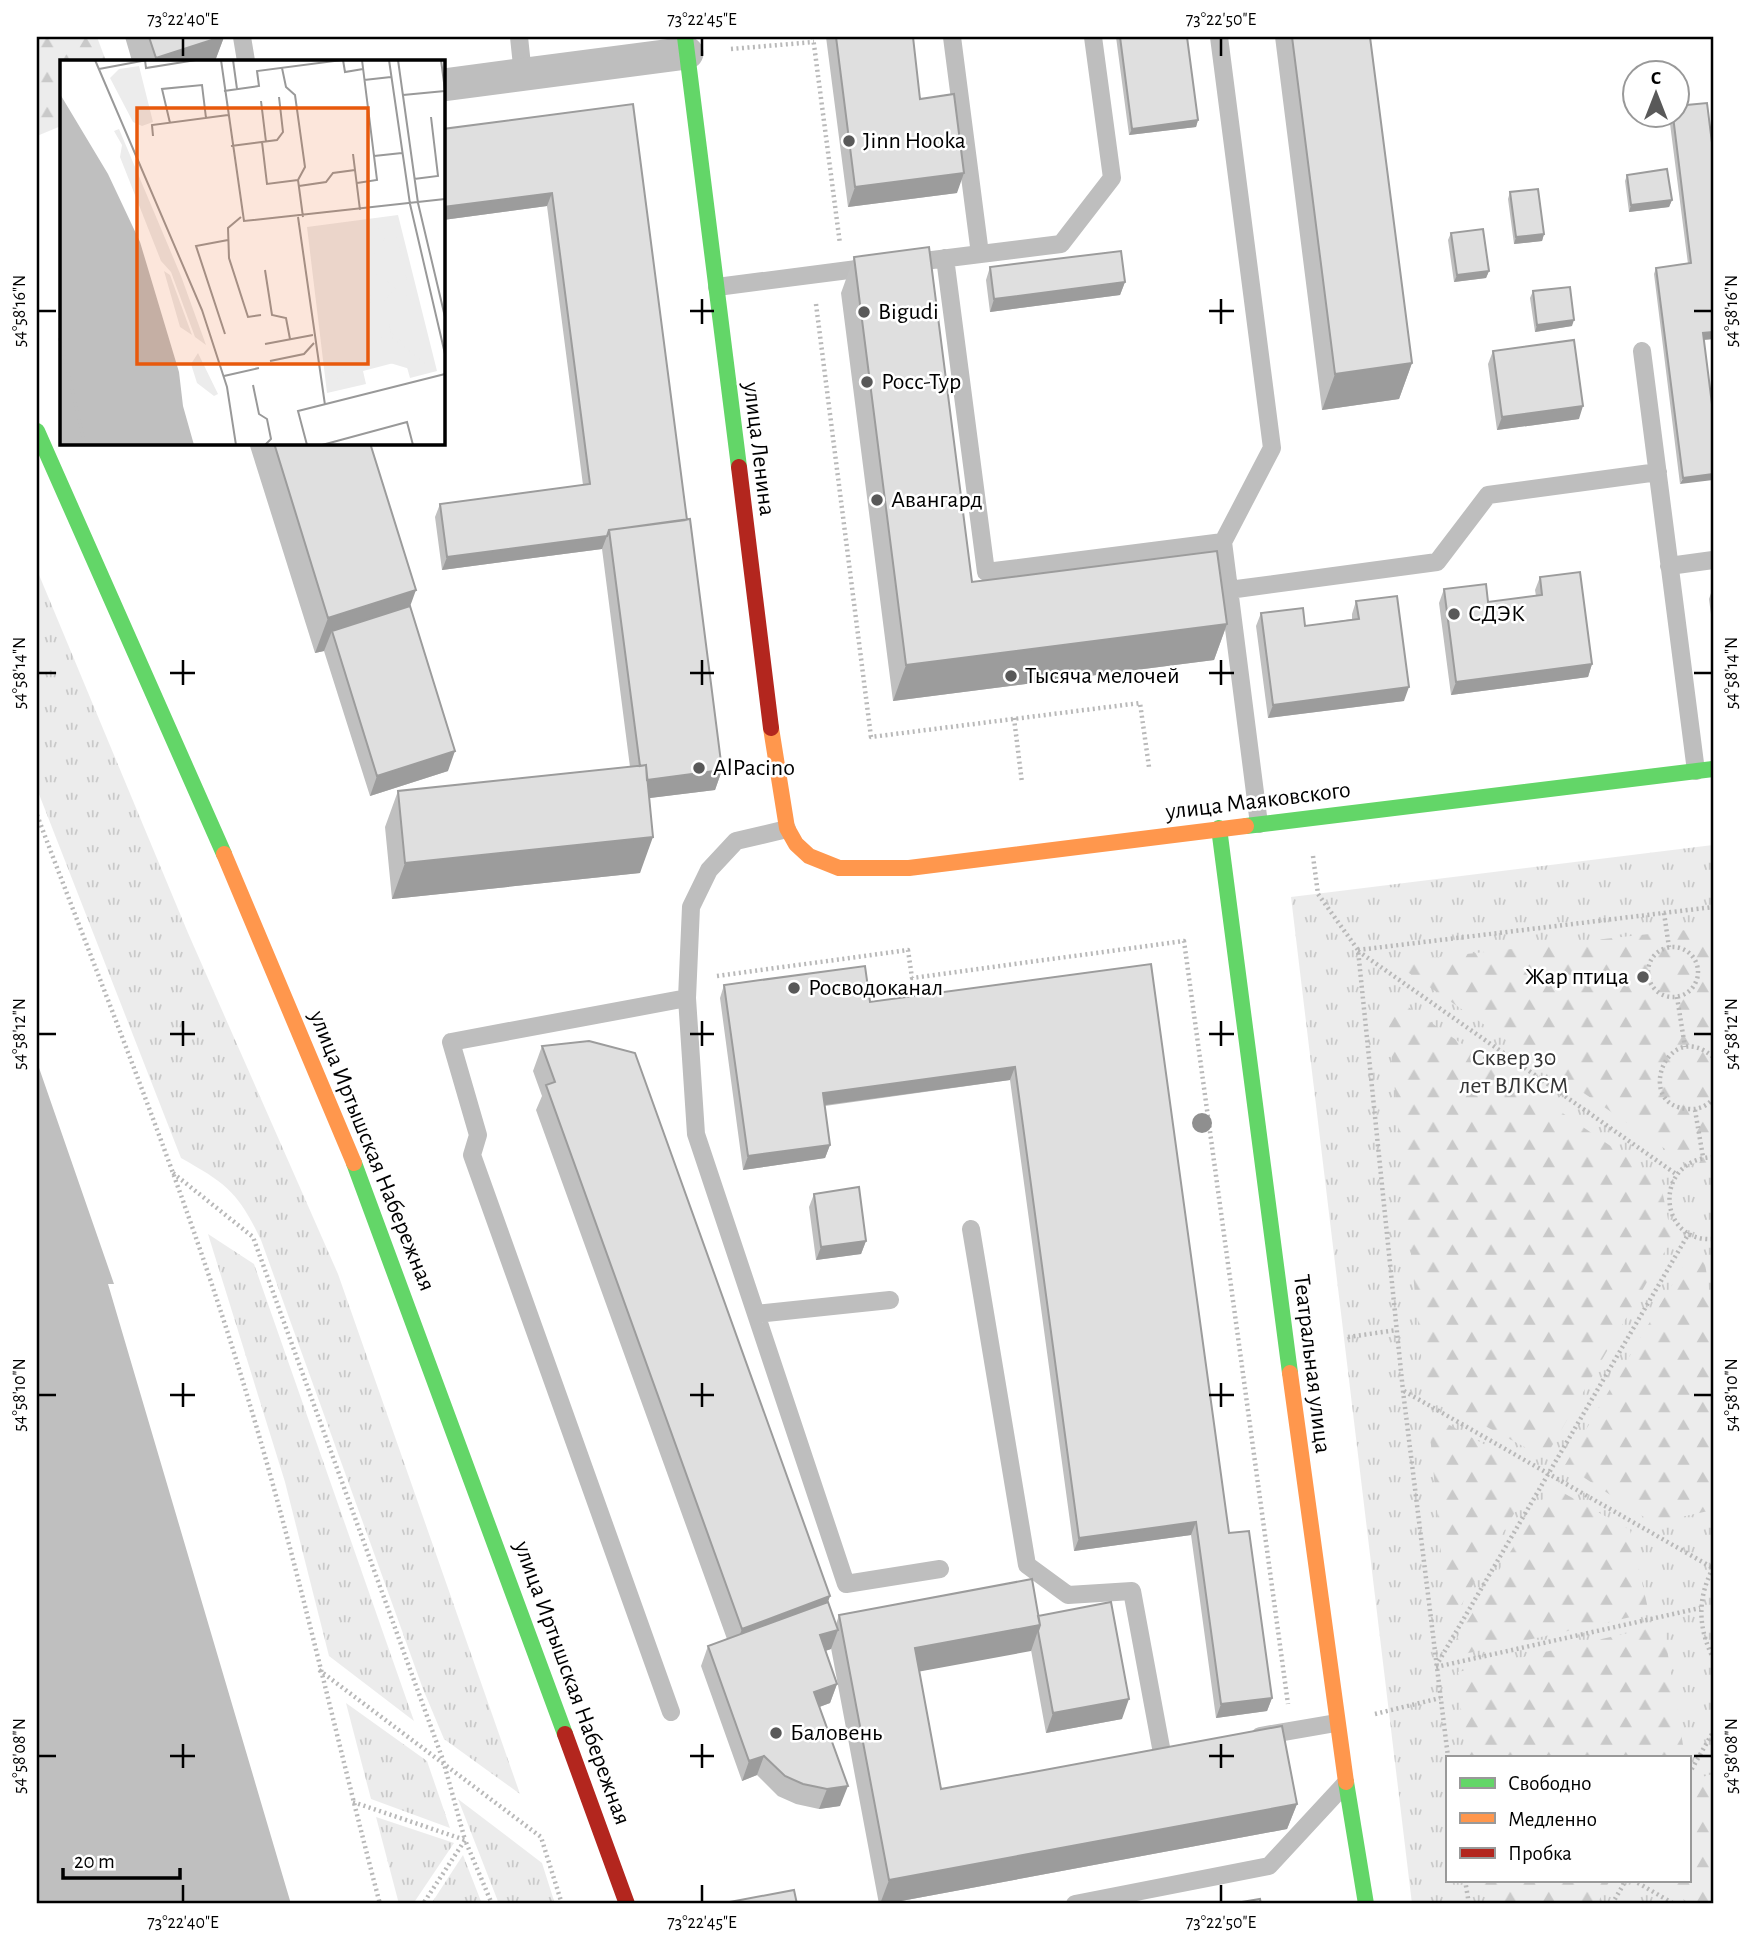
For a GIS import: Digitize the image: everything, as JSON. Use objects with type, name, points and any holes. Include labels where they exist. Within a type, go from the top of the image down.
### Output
[{"type":"main road","name":"улица Ленина","points":[[686,45],[777,777],[787,829],[810,858]]},
{"type":"main road","name":"улица Иртышская Набережная","points":[[37,431],[246,904],[373,1208],[627,1904]]},
{"type":"main road","name":"улица Маяковского","points":[[810,858],[846,870],[909,868],[1704,770]]},
{"type":"main road","name":"Театральная улица","points":[[1219,828],[1336,1723],[1366,1904]]},
{"type":"street","points":[[444,85],[523,75],[686,45]]},
{"type":"lane","points":[[242,37],[246,60]]},
{"type":"lane","points":[[519,37],[523,75]]},
{"type":"lane","points":[[952,37],[980,254]]},
{"type":"lane","points":[[717,287],[1061,244],[1112,178],[1093,37]]},
{"type":"lane","points":[[1219,37],[1272,448],[1223,542],[1259,824]]},
{"type":"lane","points":[[945,258],[985,572],[1223,542]]},
{"type":"lane","points":[[1642,351],[1670,566],[1704,770]]},
{"type":"lane","points":[[1229,590],[1437,562],[1489,495],[1657,472]]},
{"type":"lane","points":[[1670,566],[1713,560]]},
{"type":"lane","points":[[787,829],[736,841],[709,870],[691,907],[688,989],[696,1134],[846,1584],[940,1569]]},
{"type":"lane","points":[[671,1712],[472,1155],[478,1135],[451,1042],[688,989]]},
{"type":"lane","points":[[971,1229],[1027,1565],[1068,1595],[1132,1591],[1162,1753]]},
{"type":"lane","points":[[756,1314],[890,1300]]},
{"type":"lane","points":[[1243,1739],[1336,1723]]},
{"type":"lane","points":[[1075,1904],[1269,1866],[1346,1783]]},
{"type":"path","points":[[731,49],[814,40],[843,271]]},
{"type":"path","points":[[812,275],[872,737],[1140,703],[1149,767]]},
{"type":"path","points":[[1014,718],[1022,783]]},
{"type":"path","points":[[37,815],[172,1172],[246,1392],[272,1482],[380,1904]]},
{"type":"path","points":[[1308,818],[1318,894],[1358,950],[1676,1174]]},
{"type":"path","points":[[1358,950],[1713,908]]},
{"type":"path","points":[[1664,913],[1669,947]]},
{"type":"path","points":[[688,989],[908,950],[912,978],[1184,941],[1291,1730]]},
{"type":"path","points":[[1669,947],[1690,953],[1697,962],[1699,974],[1695,984],[1677,997],[1656,991],[1650,982],[1648,970],[1659,951],[1669,947]]},
{"type":"path","points":[[1358,950],[1403,1391],[1448,1756]]},
{"type":"path","points":[[1677,997],[1685,1047]]},
{"type":"path","points":[[1713,1057],[1699,1049],[1685,1047],[1672,1052],[1663,1063],[1659,1077],[1661,1090],[1669,1102],[1681,1109],[1695,1110],[1713,1099]]},
{"type":"path","points":[[1695,1110],[1703,1157]]},
{"type":"path","points":[[1713,1157],[1703,1157],[1687,1164],[1676,1174],[1669,1201],[1672,1216],[1689,1233],[1713,1239]]},
{"type":"path","points":[[172,1172],[253,1237],[443,1760],[465,1840],[492,1904]]},
{"type":"path","points":[[1435,1667],[1547,1471],[1689,1233]]},
{"type":"path","points":[[1348,1337],[1397,1330]]},
{"type":"path","points":[[1403,1391],[1713,1568],[1703,1586],[1700,1608],[1703,1637],[1713,1658]]},
{"type":"path","points":[[1435,1667],[1700,1608]]},
{"type":"path","points":[[319,1669],[443,1760],[541,1837],[562,1904]]},
{"type":"path","points":[[1336,1723],[1440,1698]]},
{"type":"path","points":[[1690,1772],[1713,1732]]},
{"type":"path","points":[[352,1801],[465,1840]]},
{"type":"path","points":[[423,1904],[465,1840]]},
{"type":"path","points":[[1465,1882],[1469,1904]]},
{"type":"path","points":[[1612,1904],[1625,1882]]},
{"type":"path","points":[[1636,1882],[1674,1904]]},
{"type":"green space","points":[[37,37],[97,37],[106,60],[60,60],[60,126],[37,136]]},
{"type":"green space","points":[[37,570],[188,933],[338,1274],[520,1794],[444,1739],[423,1689],[261,1240],[230,1191],[181,1158],[37,789]]},
{"type":"green space","name":"Сквер 30 лет ВЛКСМ","points":[[1713,845],[1713,1904],[1412,1904],[1291,897]]},
{"type":"green space","points":[[1713,927],[1713,1162],[1687,1164],[1393,962]]},
{"type":"green space","points":[[1385,991],[1660,1180],[1672,1239],[1545,1458],[1425,1394]]},
{"type":"green space","points":[[208,1234],[254,1264],[414,1721],[329,1656],[285,1482]]},
{"type":"green space","points":[[1689,1256],[1704,1257],[1713,1315],[1713,1510],[1653,1523],[1565,1465]]},
{"type":"green space","points":[[1428,1413],[1537,1474],[1448,1628]]},
{"type":"green space","points":[[1551,1486],[1630,1530],[1649,1613],[1455,1656],[1454,1643]]},
{"type":"green space","points":[[1663,1625],[1685,1756],[1465,1756],[1458,1672]]},
{"type":"green space","points":[[346,1703],[427,1761],[450,1828],[371,1799]]},
{"type":"green space","points":[[1713,1774],[1713,1904],[1691,1904],[1655,1882],[1690,1882],[1690,1796],[1702,1777]]},
{"type":"green space","points":[[458,1799],[542,1863],[555,1904],[499,1904]]},
{"type":"green space","points":[[376,1817],[454,1843],[413,1904],[399,1904]]},
{"type":"green space","points":[[463,1855],[482,1904],[431,1904]]},
{"type":"green space","points":[[1483,1882],[1609,1882],[1597,1904],[1486,1904]]},
{"type":"shaded area","points":[[37,1062],[114,1284],[108,1284],[291,1904],[37,1904]]},
{"type":"building","points":[[149,37],[221,37],[156,58]]},
{"type":"building","points":[[836,37],[913,37],[920,99],[954,94],[964,173],[855,187]]},
{"type":"building","points":[[1120,37],[1187,37],[1198,120],[1132,129]]},
{"type":"building","points":[[1292,37],[1370,37],[1412,363],[1335,374]]},
{"type":"building","points":[[1707,103],[1713,151],[1713,332],[1703,333],[1713,412],[1713,474],[1683,478],[1656,268],[1691,263],[1675,130],[1690,130],[1690,105]]},
{"type":"building","points":[[633,104],[687,520],[609,530],[607,536],[447,557],[440,504],[590,484],[552,193],[444,207],[444,129]]},
{"type":"building","points":[[1667,169],[1672,200],[1631,205],[1627,175]]},
{"type":"building","points":[[1538,189],[1544,234],[1516,237],[1510,192]]},
{"type":"building","points":[[1483,229],[1489,271],[1457,275],[1451,233]]},
{"type":"building","points":[[929,247],[972,582],[1217,551],[1227,624],[906,665],[854,257]]},
{"type":"building","points":[[1121,251],[1125,282],[994,299],[990,267]]},
{"type":"building","points":[[1570,287],[1574,320],[1537,325],[1533,291]]},
{"type":"building","points":[[1574,340],[1583,406],[1502,417],[1493,351]]},
{"type":"building","points":[[274,444],[370,444],[416,590],[328,618]]},
{"type":"building","points":[[690,519],[722,770],[647,780],[646,765],[640,766],[609,530]]},
{"type":"building","points":[[1580,572],[1592,664],[1456,682],[1444,589],[1486,584],[1488,602],[1542,595],[1540,577]]},
{"type":"building","points":[[1397,596],[1409,687],[1273,705],[1261,613],[1303,608],[1305,626],[1359,619],[1356,601]]},
{"type":"building","points":[[410,606],[455,751],[377,776],[332,631]]},
{"type":"building","points":[[646,765],[653,837],[405,863],[398,791]]},
{"type":"building","points":[[1151,964],[1229,1533],[1249,1531],[1272,1698],[1221,1704],[1196,1522],[1079,1538],[1015,1067],[823,1093],[830,1145],[748,1156],[724,985],[865,966],[870,1002]]},
{"type":"building","points":[[589,1041],[635,1053],[830,1596],[742,1629],[546,1085],[555,1082],[542,1046]]},
{"type":"building","points":[[859,1187],[866,1241],[821,1247],[814,1194]]},
{"type":"building","points":[[1032,1579],[1040,1625],[915,1648],[941,1789],[1282,1726],[1297,1804],[889,1880],[839,1615]]},
{"type":"building","points":[[828,1602],[838,1630],[820,1635],[837,1684],[814,1692],[848,1786],[827,1789],[803,1784],[785,1776],[764,1756],[749,1761],[708,1646]]},
{"type":"building","points":[[1111,1602],[1129,1699],[1053,1713],[1038,1631],[1038,1616]]},
{"type":"building","points":[[794,1890],[797,1904],[719,1904]]},
{"type":"building","points":[[1260,1899],[1261,1904],[1230,1904]]},
{"type":"traffic: fast","points":[[685,37],[739,467]]},
{"type":"traffic: fast","points":[[37,431],[224,854]]},
{"type":"traffic: fast","points":[[1246,826],[1713,769]]},
{"type":"traffic: fast","points":[[1219,828],[1290,1373]]},
{"type":"traffic: fast","points":[[354,1163],[565,1734]]},
{"type":"traffic: fast","points":[[1346,1782],[1366,1904]]},
{"type":"traffic: slow","points":[[771,728],[787,828],[796,844],[809,856],[839,868],[909,868],[1246,826]]},
{"type":"traffic: slow","points":[[224,854],[354,1163]]},
{"type":"traffic: slow","points":[[1290,1373],[1346,1782]]},
{"type":"traffic: jam","points":[[739,467],[771,728]]},
{"type":"traffic: jam","points":[[565,1734],[627,1904]]},
{"type":"place","name":"Jinn Hooka","points":[[849,141]]},
{"type":"place","name":"Bigudi","points":[[864,312]]},
{"type":"place","name":"Росс-Тур","points":[[867,382]]},
{"type":"place","name":"Авангард","points":[[877,500]]},
{"type":"place","name":"СДЭК","points":[[1454,614]]},
{"type":"place","name":"Тысяча мелочей","points":[[1011,676]]},
{"type":"place","name":"AlPacino","points":[[699,768]]},
{"type":"place","name":"Жар птица","points":[[1643,977]]},
{"type":"place","name":"Росводоканал","points":[[794,988]]},
{"type":"place","name":"Баловень","points":[[776,1733]]}]
